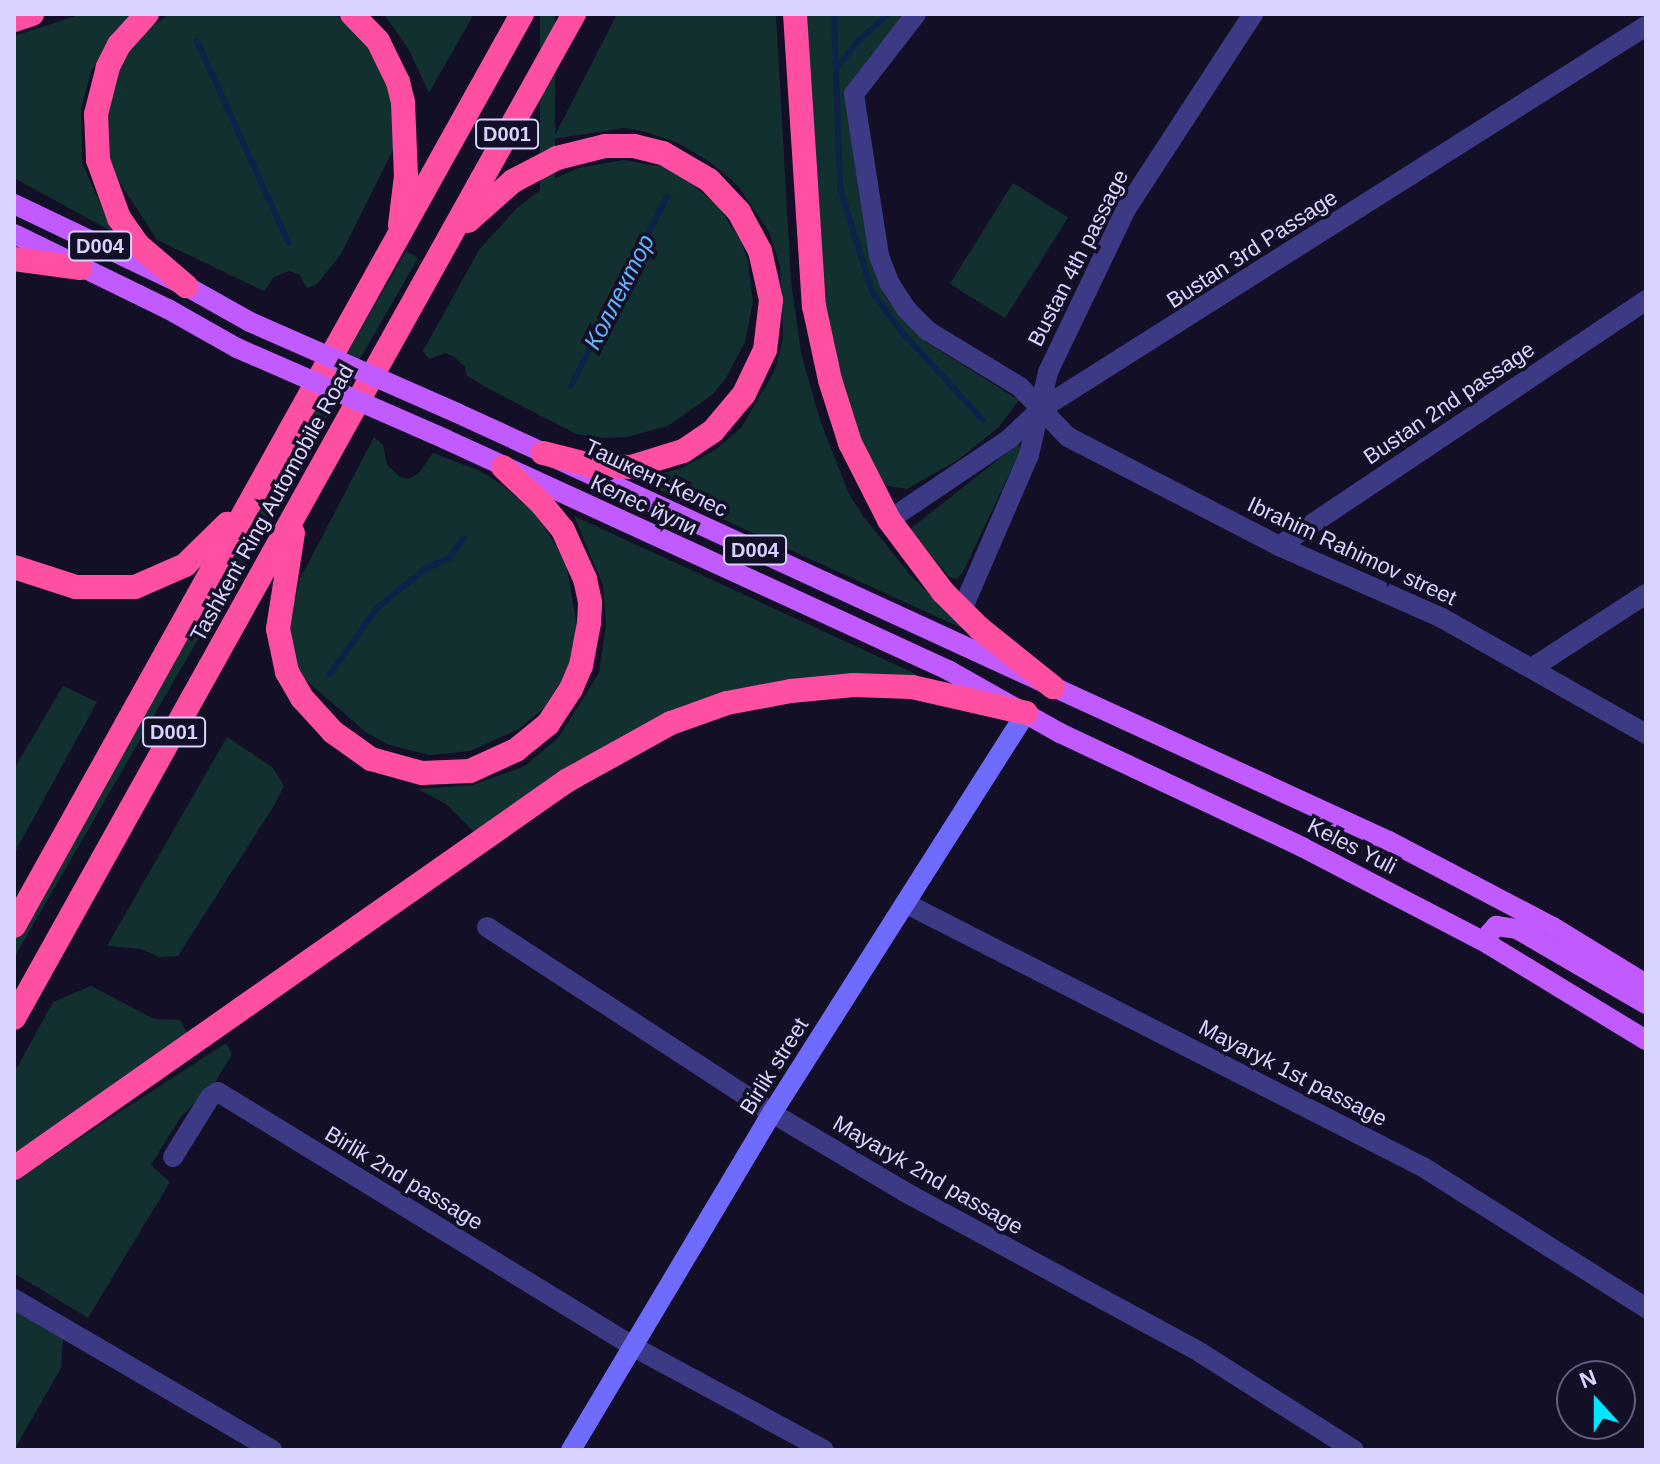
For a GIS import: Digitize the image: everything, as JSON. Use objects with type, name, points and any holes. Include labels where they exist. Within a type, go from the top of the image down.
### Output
[{"type":"highway","points":[[14,20],[32,14]]},
{"type":"highway","points":[[147,14],[119,45],[104,78],[96,114],[98,160],[119,218],[137,244],[186,286]]},
{"type":"highway","points":[[352,14],[378,41],[398,82],[403,102],[406,176],[399,235]]},
{"type":"highway","name":"Tashkent Ring Automobile Road","points":[[14,926],[522,14]]},
{"type":"highway","name":"Tashkent Ring Automobile Road","points":[[14,1018],[574,14]]},
{"type":"highway","points":[[795,14],[819,333],[842,422],[889,520],[961,612],[1053,687]]},
{"type":"highway","points":[[440,253],[474,213],[513,181],[557,158],[605,146],[634,146],[663,153],[687,164],[725,195],[751,231],[768,275],[770,324],[756,373],[730,414],[699,442],[649,464],[613,468],[543,453]]},
{"type":"highway","points":[[14,259],[80,268]]},
{"type":"highway","points":[[297,511],[278,616],[279,643],[293,686],[333,732],[371,759],[422,773],[470,771],[516,750],[548,724],[571,689],[581,666],[589,623],[590,602],[585,579],[563,530],[543,505],[503,467]]},
{"type":"highway","points":[[14,567],[76,587],[117,590],[144,585],[169,575],[198,556],[253,496]]},
{"type":"highway","points":[[14,1168],[568,780],[671,723],[727,703],[791,691],[854,685],[912,687],[1026,713]]},
{"type":"main road","name":"D004","points":[[14,204],[186,286]]},
{"type":"main road","name":"D004","points":[[14,234],[80,268]]},
{"type":"main road","name":"Келес йули","points":[[80,268],[168,309],[237,348],[445,439],[948,670],[1026,713]]},
{"type":"main road","name":"Ташкент-Келес","points":[[186,286],[250,322],[457,413],[1053,687]]},
{"type":"main road","name":"Keles Yuli","points":[[1053,687],[1258,778],[1449,871],[1553,927],[1646,984]]},
{"type":"main road","name":"Keles Yuli","points":[[1026,713],[1060,733],[1302,847],[1488,944],[1646,1040]]},
{"type":"main road","points":[[1488,944],[1489,934],[1496,926],[1517,929],[1646,1004]]},
{"type":"street","name":"Ibrahim Rahimov street","points":[[916,14],[854,94],[879,256],[890,284],[928,331],[1020,387],[1068,437],[1279,546],[1442,618],[1646,734]]},
{"type":"street","name":"Bustan 4th passage","points":[[961,612],[1029,455],[1048,372],[1126,209],[1253,14]]},
{"type":"street","name":"Bustan 3rd Passage","points":[[889,520],[1009,439],[1041,409],[1646,26]]},
{"type":"street","name":"Bustan 2nd passage","points":[[1279,546],[1646,300]]},
{"type":"street","points":[[1532,668],[1646,594]]},
{"type":"street","name":"Birlik street","points":[[571,1450],[772,1113],[1026,713]]},
{"type":"street","name":"Mayaryk 1st passage","points":[[905,903],[1423,1167],[1646,1308]]},
{"type":"street","name":"Mayaryk 2nd passage","points":[[487,927],[772,1113],[905,1192],[1201,1353],[1354,1450]]},
{"type":"street","name":"Birlik 2nd passage","points":[[173,1157],[210,1097],[218,1092],[632,1346]]},
{"type":"street","points":[[14,1299],[272,1450]]},
{"type":"street","points":[[632,1346],[824,1450]]},
{"type":"green space","points":[[82,14],[132,14],[109,40],[91,72],[81,108],[82,163],[113,232],[14,178],[14,36]]},
{"type":"green space","points":[[169,14],[334,14],[357,31],[383,70],[395,114],[395,146],[341,254],[317,284],[307,288],[300,275],[289,271],[274,277],[264,291],[157,240],[104,158],[103,120],[122,60],[146,31]]},
{"type":"green space","points":[[384,14],[474,14],[429,93],[409,50]]},
{"type":"green space","points":[[540,14],[555,14],[555,220],[540,220]]},
{"type":"green space","points":[[617,14],[776,14],[791,281],[801,353],[820,420],[848,492],[863,516],[911,576],[966,630],[637,480],[682,468],[715,450],[741,428],[775,370],[783,338],[782,304],[780,266],[769,232],[738,186],[710,162],[678,143],[624,128],[553,139]]},
{"type":"green space","points":[[807,14],[905,14],[850,92],[873,269],[886,298],[926,342],[1019,400],[999,427],[958,460],[907,489],[882,485],[848,411],[830,347],[819,224]]},
{"type":"green space","points":[[623,160],[664,167],[684,177],[718,206],[741,241],[748,261],[753,302],[745,342],[726,378],[713,394],[668,426],[627,437],[603,438],[576,434],[491,390],[466,375],[465,367],[453,356],[445,353],[429,359],[423,351],[479,250],[517,208],[556,178],[578,168]]},
{"type":"green space","points":[[1013,183],[1068,217],[1005,318],[950,284]]},
{"type":"green space","points":[[406,251],[418,258],[16,954],[14,930]]},
{"type":"green space","points":[[374,437],[383,445],[387,465],[400,477],[407,479],[418,474],[433,453],[480,471],[501,484],[538,516],[566,563],[576,620],[575,650],[560,683],[544,708],[519,729],[470,751],[429,755],[387,744],[367,733],[302,677],[293,654],[289,628],[300,579]]},
{"type":"green space","points":[[1018,444],[1022,447],[963,572],[957,579],[949,577],[910,529]]},
{"type":"green space","points":[[574,516],[918,675],[785,680],[684,705],[590,755],[476,834],[446,804],[418,789],[473,785],[525,766],[558,738],[599,673],[606,625],[603,585]]},
{"type":"green space","points":[[63,686],[97,702],[14,854],[14,769]]},
{"type":"green space","points":[[227,737],[272,767],[284,786],[275,804],[178,956],[160,957],[141,949],[107,946]]},
{"type":"green space","points":[[91,986],[154,1019],[180,1020],[188,1035],[14,1154],[14,1073],[53,1002]]},
{"type":"green space","points":[[226,1043],[232,1054],[216,1081],[180,1118],[151,1165],[170,1182],[88,1318],[14,1273],[14,1181]]},
{"type":"green space","points":[[14,1308],[63,1338],[61,1368],[14,1450]]},
{"type":"waterway","points":[[834,14],[840,188],[872,292],[901,331],[983,420]]},
{"type":"waterway","name":"Коллектор","points":[[836,69],[856,43],[888,14]]},
{"type":"waterway","points":[[197,41],[288,242]]},
{"type":"waterway","name":"Коллектор","points":[[571,386],[667,197]]},
{"type":"waterway","name":"Коллектор","points":[[330,674],[378,607],[424,570],[449,558],[464,538]]}]
